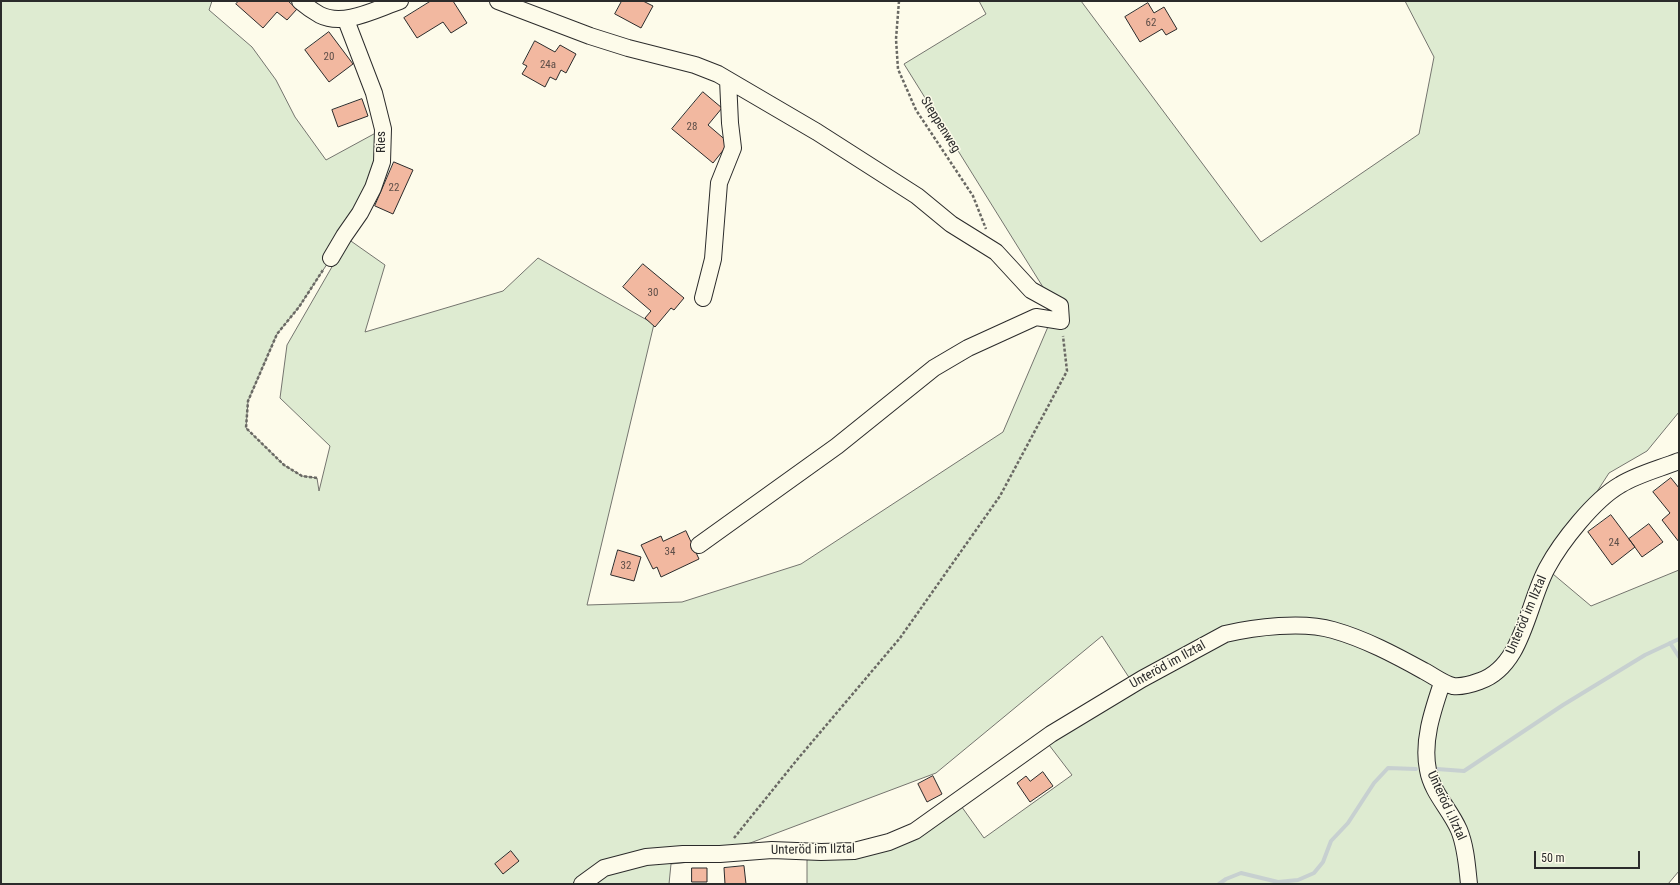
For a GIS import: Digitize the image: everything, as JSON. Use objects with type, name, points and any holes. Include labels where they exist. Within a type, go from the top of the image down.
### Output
[{"type":"street","points":[[300,1],[321,16],[346,20],[400,1]]},
{"type":"street","points":[[498,1],[596,38],[628,48],[695,65],[728,80],[817,132],[917,196],[951,224],[996,252],[1031,290],[1060,306],[1061,321],[1036,317],[968,348],[934,368],[837,446],[699,545]]},
{"type":"street","name":"Ries","points":[[331,258],[360,213],[373,188],[382,162],[383,129],[374,93],[346,20]]},
{"type":"street","points":[[703,298],[713,259],[719,183],[734,148],[730,123],[728,80]]},
{"type":"street","name":"Unteröd im Ilztal","points":[[582,884],[604,868],[646,857],[772,850],[820,852],[854,851],[889,842],[916,831],[1051,734],[1142,679],[1225,634],[1283,626],[1332,629],[1380,648],[1442,682],[1455,686],[1467,685],[1496,674],[1508,661],[1515,650],[1538,587],[1547,569],[1561,546],[1600,500],[1619,485],[1638,476],[1679,461]]},
{"type":"street","name":"Unteröd i.Ilztal","points":[[1442,682],[1433,710],[1428,736],[1428,770],[1438,795],[1459,829],[1465,846],[1470,884]]},
{"type":"path","name":"Steppenweg","points":[[899,1],[896,39],[898,69],[916,110],[973,196],[987,231]]},
{"type":"path","points":[[317,478],[302,476],[284,465],[246,428],[248,401],[276,334],[299,307],[331,258]]},
{"type":"path","points":[[720,854],[900,638],[1000,496],[1066,371],[1061,321]]},
{"type":"green space","points":[[1,1],[212,1],[209,10],[252,47],[276,80],[295,117],[326,160],[383,129],[382,162],[331,258],[299,307],[277,334],[248,401],[246,428],[284,465],[302,476],[317,478],[319,491],[330,446],[280,398],[287,345],[348,239],[385,265],[365,332],[503,291],[538,258],[654,324],[587,605],[682,602],[801,564],[1003,432],[1056,308],[904,64],[986,14],[979,1],[1081,1],[1261,242],[1419,134],[1434,57],[1405,1],[1679,1],[1679,412],[1647,451],[1609,473],[1547,569],[1591,606],[1679,570],[1679,871],[1668,884],[807,884],[807,860],[821,852],[854,851],[959,803],[984,838],[1072,775],[1046,741],[1130,679],[1102,636],[936,773],[721,854],[719,859],[671,864],[669,884],[1,884]]},
{"type":"building","points":[[239,1],[288,1],[297,9],[287,20],[277,12],[263,28],[236,4]]},
{"type":"building","points":[[431,1],[453,1],[467,23],[451,33],[443,22],[417,38],[404,18]]},
{"type":"building","points":[[622,1],[643,1],[653,6],[641,28],[615,14]]},
{"type":"building","points":[[1148,3],[1154,13],[1164,7],[1177,29],[1166,35],[1162,29],[1140,42],[1125,17]]},
{"type":"building","points":[[329,32],[353,64],[329,82],[305,50]]},
{"type":"building","points":[[535,41],[555,52],[560,45],[576,54],[566,73],[561,70],[556,80],[550,77],[545,87],[522,74],[527,66],[523,64]]},
{"type":"building","points":[[703,92],[722,108],[708,125],[729,143],[713,163],[672,129]]},
{"type":"building","points":[[362,99],[368,116],[338,127],[332,110]]},
{"type":"building","points":[[394,162],[413,170],[393,214],[375,206]]},
{"type":"building","points":[[643,264],[684,298],[674,310],[671,308],[655,327],[645,318],[651,311],[623,287]]},
{"type":"building","points":[[1671,478],[1679,488],[1679,542],[1662,520],[1670,513],[1653,492]]},
{"type":"building","points":[[1611,515],[1635,547],[1612,565],[1588,532]]},
{"type":"building","points":[[1649,524],[1663,542],[1642,557],[1629,539]]},
{"type":"building","points":[[686,531],[699,559],[661,577],[657,567],[653,569],[641,545],[661,536],[663,541]]},
{"type":"building","points":[[618,550],[641,557],[634,581],[611,575]]},
{"type":"building","points":[[1043,772],[1053,786],[1030,802],[1017,783],[1026,776],[1030,781]]},
{"type":"building","points":[[933,776],[942,794],[927,802],[918,784]]},
{"type":"building","points":[[511,851],[519,861],[503,874],[495,864]]},
{"type":"building","points":[[744,866],[746,884],[725,884],[724,868]]},
{"type":"building","points":[[692,868],[707,868],[707,882],[692,882]]},
{"type":"waterway","points":[[1437,769],[1464,771],[1563,705],[1645,655],[1679,639]]},
{"type":"waterway","points":[[1670,643],[1679,657]]},
{"type":"waterway","points":[[1219,884],[1226,879],[1241,873],[1278,882],[1298,880],[1314,873],[1323,862],[1331,841],[1348,823],[1374,783],[1388,768],[1416,769]]}]
